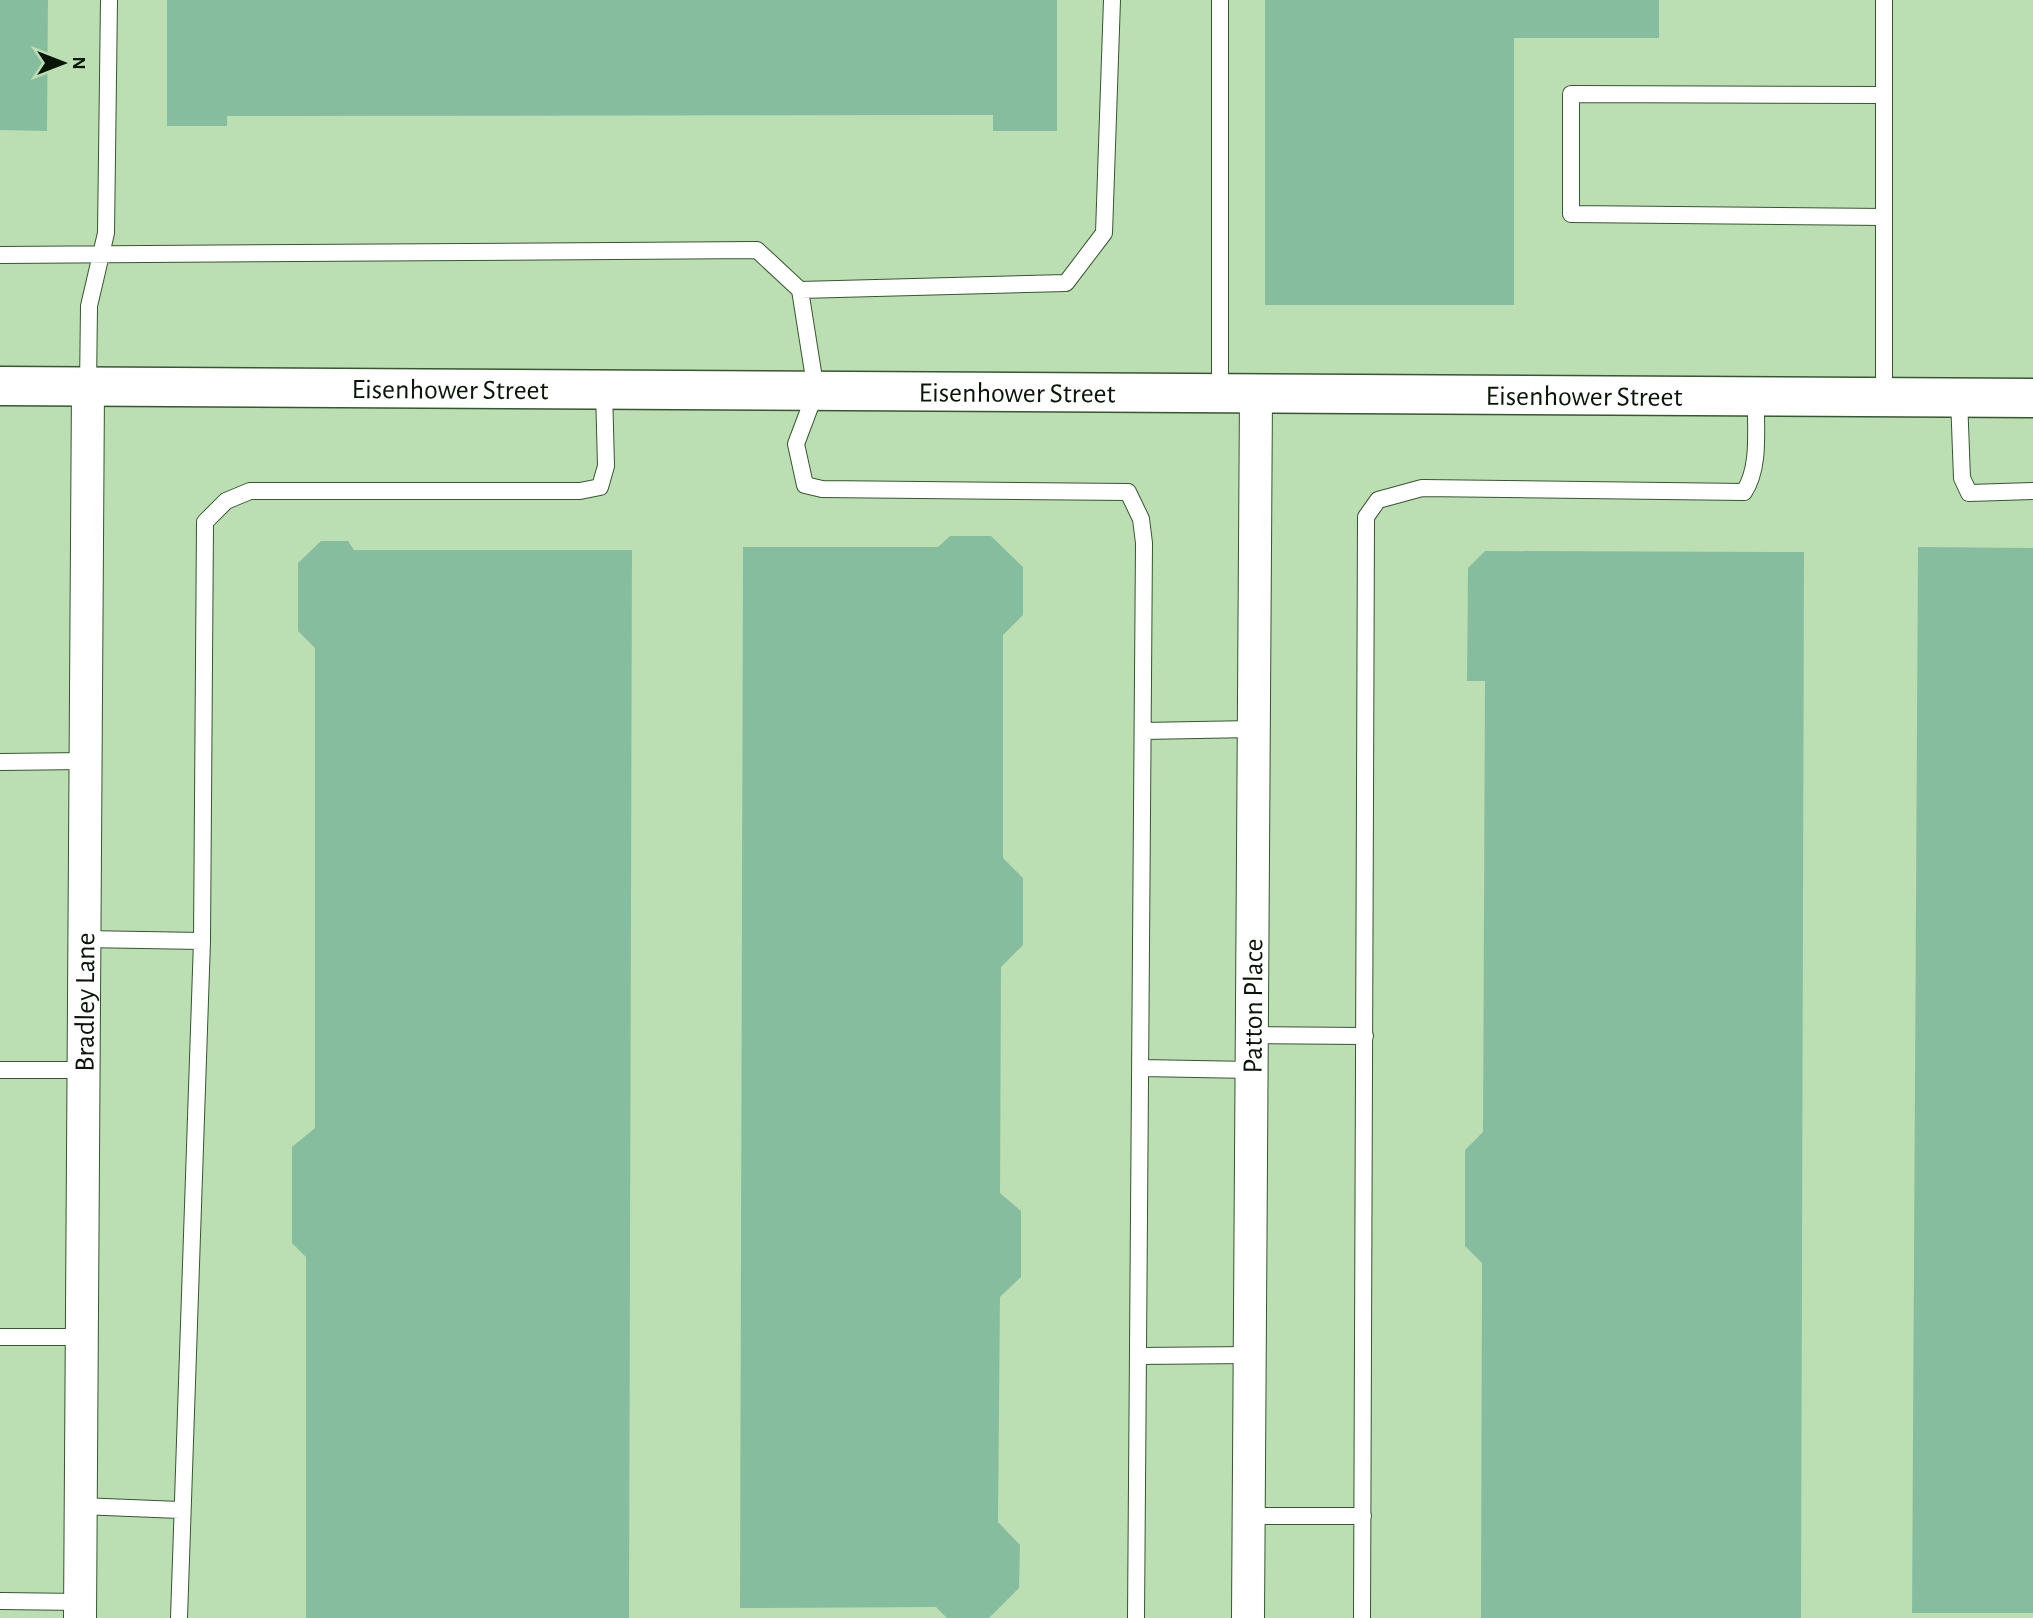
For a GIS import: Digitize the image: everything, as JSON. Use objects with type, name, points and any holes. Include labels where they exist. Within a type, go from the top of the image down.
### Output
[{"type":"street","name":"Eisenhower Street","points":[[0,386],[2033,398]]},
{"type":"street","name":"Bradley Lane","points":[[80,1610],[88,387]]},
{"type":"street","name":"Patton Place","points":[[1238,394],[1253,729],[1248,1618]]},
{"type":"lane","points":[[88,387],[89,306],[106,233],[109,0]]},
{"type":"lane","points":[[800,290],[1066,283],[1104,233],[1112,0]]},
{"type":"lane","points":[[1220,0],[1238,394]]},
{"type":"lane","points":[[1884,0],[1884,397]]},
{"type":"lane","points":[[1884,95],[1571,94],[1571,215],[1884,217]]},
{"type":"lane","points":[[0,255],[757,250],[800,290],[816,391],[796,444],[805,485],[822,489],[1128,492],[1141,519],[1144,542],[1136,1618]]},
{"type":"lane","points":[[179,1618],[180,1510],[202,941],[205,522],[226,501],[250,491],[580,491],[600,487],[606,466],[604,390]]},
{"type":"lane","points":[[1362,1618],[1366,517],[1378,500],[1422,488],[1744,492],[1751,481],[1754,466],[1756,397]]},
{"type":"lane","points":[[1959,398],[1962,478],[1969,493],[2033,491]]},
{"type":"lane","points":[[1143,731],[1253,729]]},
{"type":"lane","points":[[0,762],[85,761]]},
{"type":"lane","points":[[83,939],[202,941]]},
{"type":"lane","points":[[1251,1035],[1365,1036]]},
{"type":"lane","points":[[1141,1068],[1251,1070]]},
{"type":"lane","points":[[0,1070],[82,1070]]},
{"type":"lane","points":[[0,1338],[81,1338]]},
{"type":"lane","points":[[1138,1356],[1250,1355]]},
{"type":"lane","points":[[80,1506],[180,1510]]},
{"type":"lane","points":[[1248,1516],[1363,1516]]},
{"type":"lane","points":[[0,1601],[80,1610]]},
{"type":"building","points":[[0,0],[48,0],[47,131],[0,130]]},
{"type":"building","points":[[167,0],[1057,0],[1057,131],[993,131],[993,115],[227,116],[227,126],[167,126]]},
{"type":"building","points":[[1265,0],[1659,0],[1659,38],[1514,38],[1514,305],[1265,305]]},
{"type":"building","points":[[950,536],[991,536],[1023,567],[1023,615],[1003,635],[1003,858],[1023,878],[1023,945],[1001,967],[1000,1193],[1021,1211],[1021,1277],[1000,1297],[998,1522],[1020,1545],[1019,1588],[989,1618],[947,1618],[936,1607],[740,1608],[743,547],[938,547]]},
{"type":"building","points":[[321,541],[348,541],[354,550],[632,550],[629,1618],[306,1618],[306,1257],[292,1243],[292,1147],[315,1128],[315,648],[298,631],[298,563]]},
{"type":"building","points":[[1918,547],[2033,548],[2033,1613],[1912,1613]]},
{"type":"building","points":[[1485,551],[1804,552],[1801,1618],[1481,1618],[1482,1263],[1465,1246],[1465,1150],[1483,1132],[1485,681],[1467,681],[1468,568]]}]
